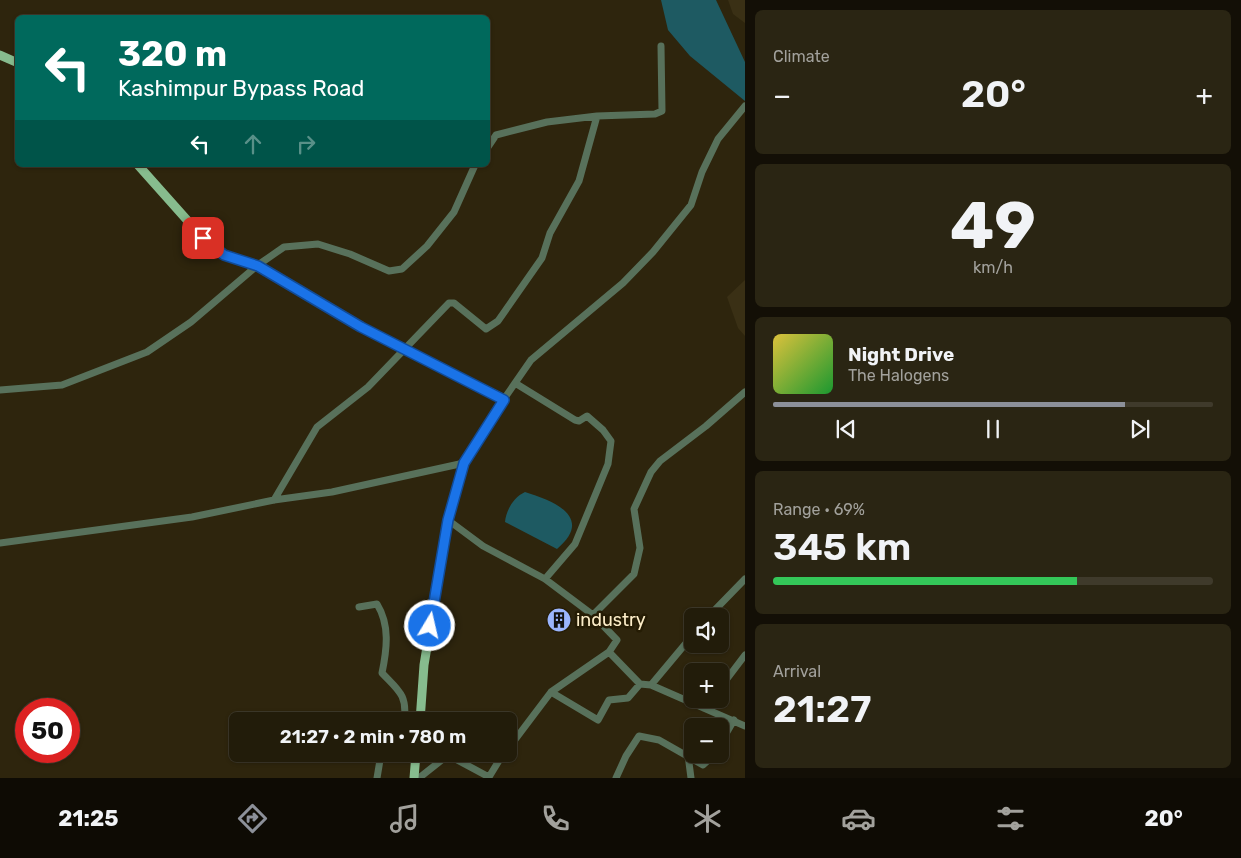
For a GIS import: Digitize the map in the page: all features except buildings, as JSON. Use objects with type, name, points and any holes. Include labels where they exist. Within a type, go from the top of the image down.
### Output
[{"type":"main road","points":[[0,55],[15,62]]},
{"type":"main road","points":[[140,167],[215,250],[224,255],[258,266],[361,327],[406,348],[504,400],[464,463],[448,520],[424,665],[421,712]]},
{"type":"main road","points":[[414,778],[415,762]]},
{"type":"street","points":[[490,144],[496,135],[547,122],[596,116],[654,114],[662,111],[661,46]]},
{"type":"street","points":[[504,400],[531,360],[622,283],[653,252],[691,205],[702,172],[718,138],[744,107]]},
{"type":"street","points":[[274,500],[317,427],[368,387],[449,303],[454,303],[486,329],[498,321],[542,258],[550,233],[579,181],[596,116]]},
{"type":"street","points":[[0,390],[62,385],[147,352],[191,322],[258,266],[284,247],[318,244],[350,254],[389,271],[402,269],[427,246],[454,212],[474,167]]},
{"type":"street","points":[[515,383],[575,420],[579,421],[587,416],[603,430],[611,442],[608,464],[575,544],[545,579]]},
{"type":"street","points":[[593,615],[634,574],[640,548],[634,509],[651,472],[660,461],[706,426],[745,392]]},
{"type":"street","points":[[0,543],[192,517],[274,500],[332,492],[464,463]]},
{"type":"street","points":[[448,520],[484,546],[545,579],[593,615],[617,640],[609,652],[551,692],[517,737]]},
{"type":"street","points":[[717,608],[745,579]]},
{"type":"street","points":[[359,607],[377,604],[384,615],[383,628],[388,637],[382,673],[401,691],[405,712]]},
{"type":"street","points":[[651,686],[684,646]]},
{"type":"street","points":[[609,652],[640,684],[651,686],[684,699]]},
{"type":"street","points":[[729,676],[745,655]]},
{"type":"street","points":[[551,692],[598,720],[610,700],[628,698],[640,684]]},
{"type":"street","points":[[705,708],[745,726]]},
{"type":"street","points":[[729,729],[734,720]]},
{"type":"street","points":[[616,778],[626,756],[639,736],[659,740],[684,753]]},
{"type":"street","points":[[377,778],[380,762]]},
{"type":"street","points":[[419,778],[439,762]]},
{"type":"street","points":[[461,762],[489,777],[498,762]]},
{"type":"street","points":[[689,763],[691,778]]},
{"type":"shaded area","points":[[728,0],[745,0],[745,23],[733,14]]},
{"type":"shaded area","points":[[745,280],[745,336],[738,328],[727,297]]},
{"type":"water","points":[[661,0],[716,0],[745,62],[745,101],[690,56],[668,30]]},
{"type":"water","points":[[525,492],[548,500],[558,506],[566,512],[571,520],[572,528],[567,538],[557,549],[505,522],[511,504]]},
{"type":"place","name":"industry","points":[[559,620]]},
{"type":"route","points":[[203,238],[215,250],[224,255],[258,266],[361,327],[406,348],[504,400],[464,463],[448,520],[430,626]]}]
